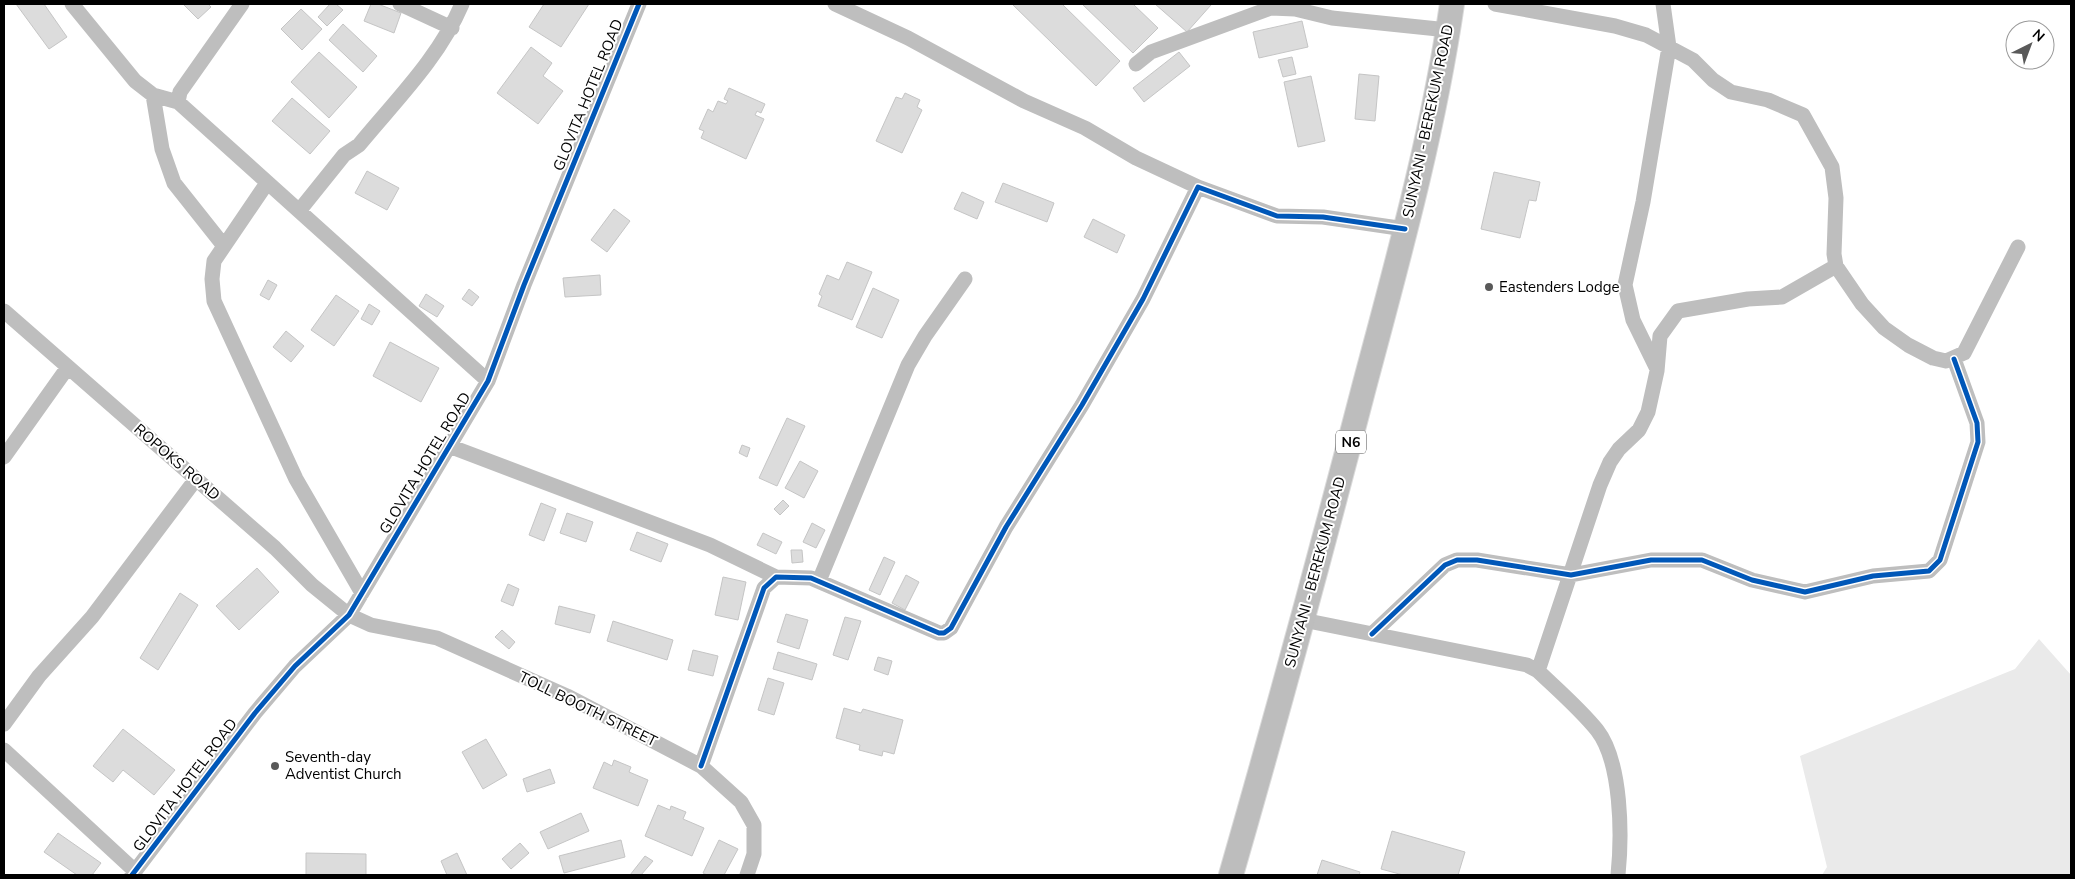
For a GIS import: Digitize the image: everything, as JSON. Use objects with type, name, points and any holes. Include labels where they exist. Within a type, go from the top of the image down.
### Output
[{"type":"main road","name":"SUNYANI - BEREKUM ROAD","points":[[1230,875],[1335,505],[1432,115],[1452,4]]},
{"type":"street","points":[[72,4],[135,81],[153,95],[178,102],[488,381]]},
{"type":"street","points":[[178,102],[180,92],[242,4]]},
{"type":"street","points":[[400,4],[452,28]]},
{"type":"street","points":[[299,211],[344,155],[359,145],[438,50],[452,28],[462,4]]},
{"type":"street","name":"GLOVITA HOTEL ROAD","points":[[133,873],[295,666],[349,615],[488,381],[532,266],[639,4]]},
{"type":"street","points":[[835,4],[908,38],[1024,101],[1085,128],[1136,158],[1198,187],[1277,216],[1323,217],[1404,229]]},
{"type":"street","points":[[1495,4],[1615,26],[1646,35],[1693,60],[1713,80],[1731,92],[1768,100],[1803,115],[1819,140],[1832,167],[1836,198],[1834,254],[1836,266],[1862,304],[1884,328],[1908,345],[1933,358],[1946,362],[1964,353],[2018,247]]},
{"type":"street","points":[[1657,371],[1633,320],[1625,286],[1643,202],[1669,47],[1663,4]]},
{"type":"street","points":[[1136,64],[1151,52],[1271,8],[1295,9],[1332,18],[1448,30]]},
{"type":"street","points":[[153,95],[162,149],[174,184],[224,246]]},
{"type":"street","points":[[267,182],[214,261],[212,279],[214,301],[296,479],[362,592]]},
{"type":"street","points":[[449,446],[710,545],[776,577],[811,578],[944,633],[951,628],[1006,527],[1082,405],[1143,299],[1198,187]]},
{"type":"street","points":[[1538,671],[1600,485],[1610,462],[1619,449],[1639,430],[1648,412],[1657,371],[1660,336],[1678,311],[1748,299],[1782,297],[1836,266]]},
{"type":"street","points":[[819,581],[908,366],[925,336],[965,279]]},
{"type":"street","name":"ROPOKS ROAD","points":[[4,311],[349,615]]},
{"type":"street","points":[[1372,634],[1445,565],[1457,560],[1477,560],[1571,575],[1651,560],[1702,560],[1752,580],[1805,592],[1873,576],[1930,571],[1940,560],[1978,442],[1977,423],[1954,359]]},
{"type":"street","points":[[4,457],[68,367]]},
{"type":"street","points":[[4,724],[39,676],[92,617],[196,479]]},
{"type":"street","points":[[701,766],[764,588],[776,577]]},
{"type":"street","name":"TOLL BOOTH STREET","points":[[349,615],[371,625],[437,638],[567,696],[701,766],[741,802],[754,826],[754,854],[748,875]]},
{"type":"street","points":[[1303,620],[1527,665],[1538,671],[1598,731],[1610,754],[1616,779],[1618,875]]},
{"type":"street","points":[[4,750],[133,873]]},
{"type":"shaded area","points":[[2039,639],[2071,675],[2071,875],[1822,875],[1827,867],[1800,756],[2015,669]]},
{"type":"building","points":[[16,4],[44,4],[67,37],[49,49]]},
{"type":"building","points":[[183,4],[208,4],[211,7],[198,19]]},
{"type":"building","points":[[330,4],[336,4],[343,10],[327,26],[318,17]]},
{"type":"building","points":[[371,4],[378,4],[401,13],[394,33],[364,21]]},
{"type":"building","points":[[544,4],[589,4],[561,47],[529,27]]},
{"type":"building","points":[[1012,4],[1062,4],[1120,61],[1096,86]]},
{"type":"building","points":[[1082,4],[1133,4],[1158,28],[1133,53]]},
{"type":"building","points":[[1155,4],[1209,4],[1211,5],[1187,32]]},
{"type":"building","points":[[301,9],[322,29],[302,50],[281,29]]},
{"type":"building","points":[[1302,21],[1308,47],[1259,58],[1253,32]]},
{"type":"building","points":[[343,24],[377,56],[363,72],[329,40]]},
{"type":"building","points":[[531,47],[552,63],[543,76],[563,91],[538,124],[497,93]]},
{"type":"building","points":[[319,52],[357,87],[329,118],[291,82]]},
{"type":"building","points":[[1179,52],[1190,66],[1144,102],[1133,88]]},
{"type":"building","points":[[1292,57],[1296,74],[1283,77],[1278,60]]},
{"type":"building","points":[[1359,74],[1379,76],[1375,121],[1355,119]]},
{"type":"building","points":[[1311,76],[1325,141],[1298,147],[1284,82]]},
{"type":"building","points":[[729,88],[765,104],[761,113],[757,111],[755,115],[764,119],[746,159],[701,138],[704,131],[699,129],[708,109],[713,112],[718,101],[726,104],[728,101],[724,99]]},
{"type":"building","points":[[905,93],[920,100],[917,107],[922,110],[902,153],[876,141],[896,97],[902,99]]},
{"type":"building","points":[[292,98],[330,131],[310,154],[272,121]]},
{"type":"building","points":[[367,171],[399,188],[387,210],[355,193]]},
{"type":"building","points":[[1494,172],[1540,182],[1536,201],[1529,200],[1520,238],[1481,229]]},
{"type":"building","points":[[1003,183],[1054,203],[1047,222],[995,202]]},
{"type":"building","points":[[962,192],[984,202],[977,219],[954,209]]},
{"type":"building","points":[[614,209],[630,221],[607,252],[591,240]]},
{"type":"building","points":[[1093,219],[1125,235],[1117,253],[1084,237]]},
{"type":"building","points":[[847,262],[872,272],[852,320],[818,306],[822,296],[819,294],[827,275],[839,280]]},
{"type":"building","points":[[600,275],[601,295],[565,297],[563,278]]},
{"type":"building","points":[[268,280],[277,285],[269,300],[260,295]]},
{"type":"building","points":[[873,288],[899,300],[882,338],[856,327]]},
{"type":"building","points":[[469,289],[479,297],[472,306],[462,299]]},
{"type":"building","points":[[426,294],[444,306],[437,317],[419,306]]},
{"type":"building","points":[[336,295],[359,311],[334,346],[311,330]]},
{"type":"building","points":[[369,304],[380,311],[372,325],[361,319]]},
{"type":"building","points":[[286,331],[304,346],[291,362],[273,347]]},
{"type":"building","points":[[390,342],[439,368],[421,402],[373,376]]},
{"type":"building","points":[[787,418],[805,426],[777,486],[759,478]]},
{"type":"building","points":[[742,445],[750,448],[747,457],[739,453]]},
{"type":"building","points":[[800,461],[818,471],[804,498],[785,488]]},
{"type":"building","points":[[783,500],[789,506],[780,515],[774,509]]},
{"type":"building","points":[[541,503],[556,509],[544,541],[529,535]]},
{"type":"building","points":[[567,513],[593,522],[586,542],[560,533]]},
{"type":"building","points":[[812,523],[825,530],[816,548],[803,542]]},
{"type":"building","points":[[637,532],[668,544],[661,562],[630,550]]},
{"type":"building","points":[[763,533],[782,542],[776,554],[757,545]]},
{"type":"building","points":[[791,550],[802,550],[803,562],[792,563]]},
{"type":"building","points":[[884,557],[895,562],[880,595],[869,590]]},
{"type":"building","points":[[257,568],[279,592],[239,630],[216,606]]},
{"type":"building","points":[[906,575],[919,582],[905,610],[892,603]]},
{"type":"building","points":[[723,577],[746,582],[738,620],[715,615]]},
{"type":"building","points":[[508,584],[519,589],[513,606],[501,601]]},
{"type":"building","points":[[180,593],[198,605],[158,670],[140,658]]},
{"type":"building","points":[[559,606],[595,615],[590,633],[555,624]]},
{"type":"building","points":[[786,614],[808,620],[799,649],[777,642]]},
{"type":"building","points":[[845,617],[861,621],[848,660],[833,655]]},
{"type":"building","points":[[613,621],[673,640],[667,660],[607,641]]},
{"type":"building","points":[[502,630],[515,642],[509,649],[495,637]]},
{"type":"building","points":[[693,650],[718,656],[713,676],[688,670]]},
{"type":"building","points":[[778,652],[817,664],[812,680],[773,669]]},
{"type":"building","points":[[878,657],[892,661],[888,675],[874,670]]},
{"type":"building","points":[[768,678],[784,683],[774,715],[758,710]]},
{"type":"building","points":[[844,708],[861,713],[863,709],[903,720],[894,754],[883,751],[882,756],[859,750],[860,745],[836,738]]},
{"type":"building","points":[[123,729],[175,770],[154,795],[123,770],[113,782],[93,766]]},
{"type":"building","points":[[486,739],[507,775],[483,789],[462,752]]},
{"type":"building","points":[[614,760],[631,767],[629,772],[648,780],[638,806],[593,788],[604,762],[612,766]]},
{"type":"building","points":[[550,769],[555,783],[527,792],[523,779]]},
{"type":"building","points":[[658,805],[670,810],[671,806],[686,812],[683,819],[704,828],[692,856],[645,836]]},
{"type":"building","points":[[581,813],[589,831],[548,849],[540,832]]},
{"type":"building","points":[[1392,831],[1465,852],[1458,875],[1403,875],[1381,869]]},
{"type":"building","points":[[58,833],[101,863],[92,875],[77,875],[44,852]]},
{"type":"building","points":[[621,840],[625,857],[564,873],[559,856]]},
{"type":"building","points":[[719,840],[738,849],[724,875],[707,875],[703,873]]},
{"type":"building","points":[[520,843],[529,853],[511,869],[502,859]]},
{"type":"building","points":[[306,853],[366,854],[366,875],[306,875]]},
{"type":"building","points":[[457,853],[467,875],[447,875],[441,861]]},
{"type":"building","points":[[645,856],[653,861],[641,875],[630,875]]},
{"type":"building","points":[[1322,860],[1360,872],[1359,875],[1317,875]]},
{"type":"cycle path","points":[[132,875],[255,713],[295,666],[349,615],[488,381],[524,285],[639,4]]},
{"type":"cycle path","points":[[701,766],[764,588],[776,577],[811,578],[939,633],[944,633],[951,628],[1006,527],[1082,405],[1143,299],[1198,187],[1277,216],[1323,217],[1405,229]]},
{"type":"cycle path","points":[[1372,634],[1445,565],[1457,560],[1477,560],[1571,575],[1651,560],[1702,560],[1752,580],[1805,592],[1873,576],[1929,571],[1940,560],[1978,442],[1977,423],[1954,359]]},
{"type":"place","name":"Eastenders Lodge","points":[[1489,287]]},
{"type":"place","name":"Seventh-day Adventist Church","points":[[275,766]]}]
